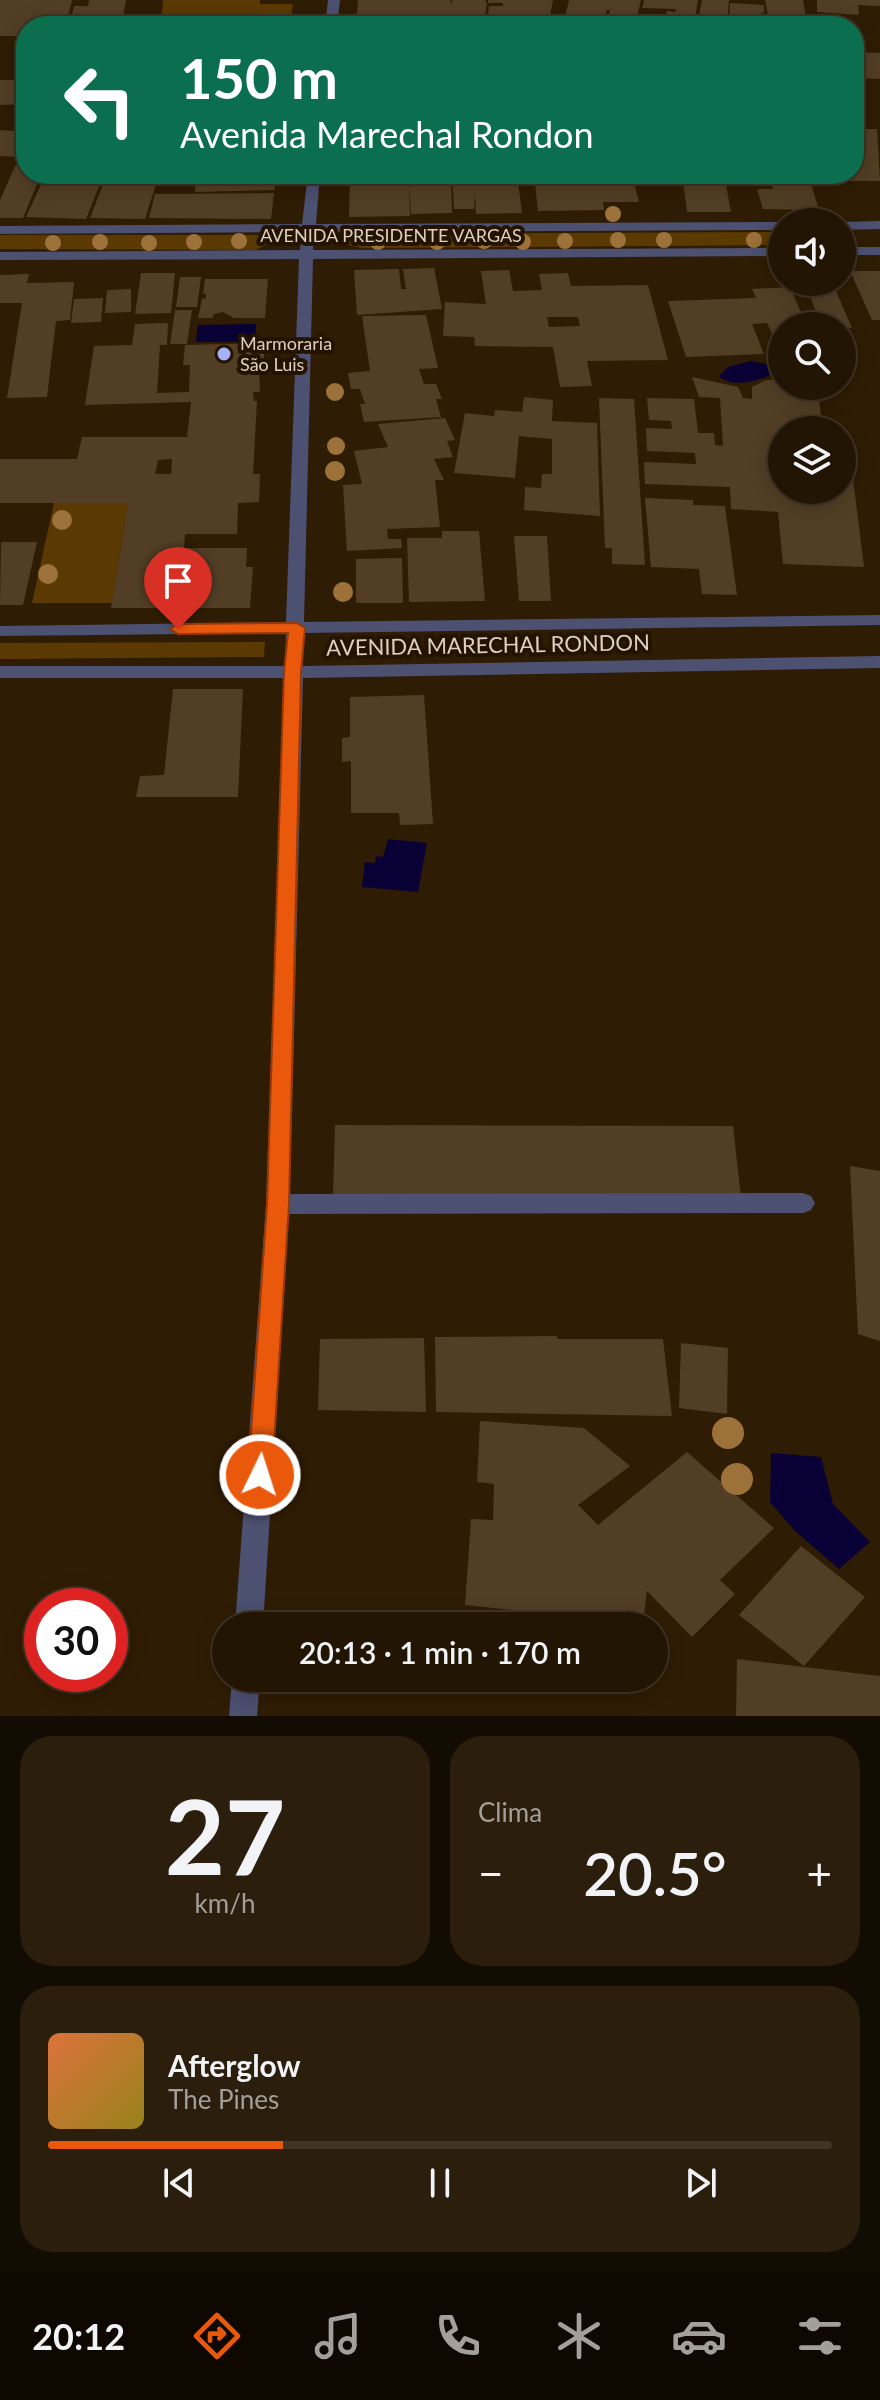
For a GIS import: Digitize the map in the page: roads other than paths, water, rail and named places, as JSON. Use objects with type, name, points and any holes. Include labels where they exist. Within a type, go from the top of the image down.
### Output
[{"type":"street","points":[[250,1612],[278,1204],[306,255],[313,184]]},
{"type":"street","points":[[856,226],[880,225]]},
{"type":"street","name":"AVENIDA PRESIDENTE VARGAS","points":[[0,230],[768,226]]},
{"type":"street","points":[[856,251],[880,251]]},
{"type":"street","name":"AVENIDA PRESIDENTE VARGAS","points":[[0,256],[768,252]]},
{"type":"street","name":"AVENIDA MARECHAL RONDON","points":[[0,631],[880,620]]},
{"type":"street","name":"AVENIDA MARECHAL RONDON","points":[[0,672],[292,672],[880,662]]},
{"type":"street","points":[[278,1204],[803,1203]]},
{"type":"street","points":[[243,1716],[245,1692]]},
{"type":"place","name":"Marmoraria São Luis","points":[[224,354]]}]
